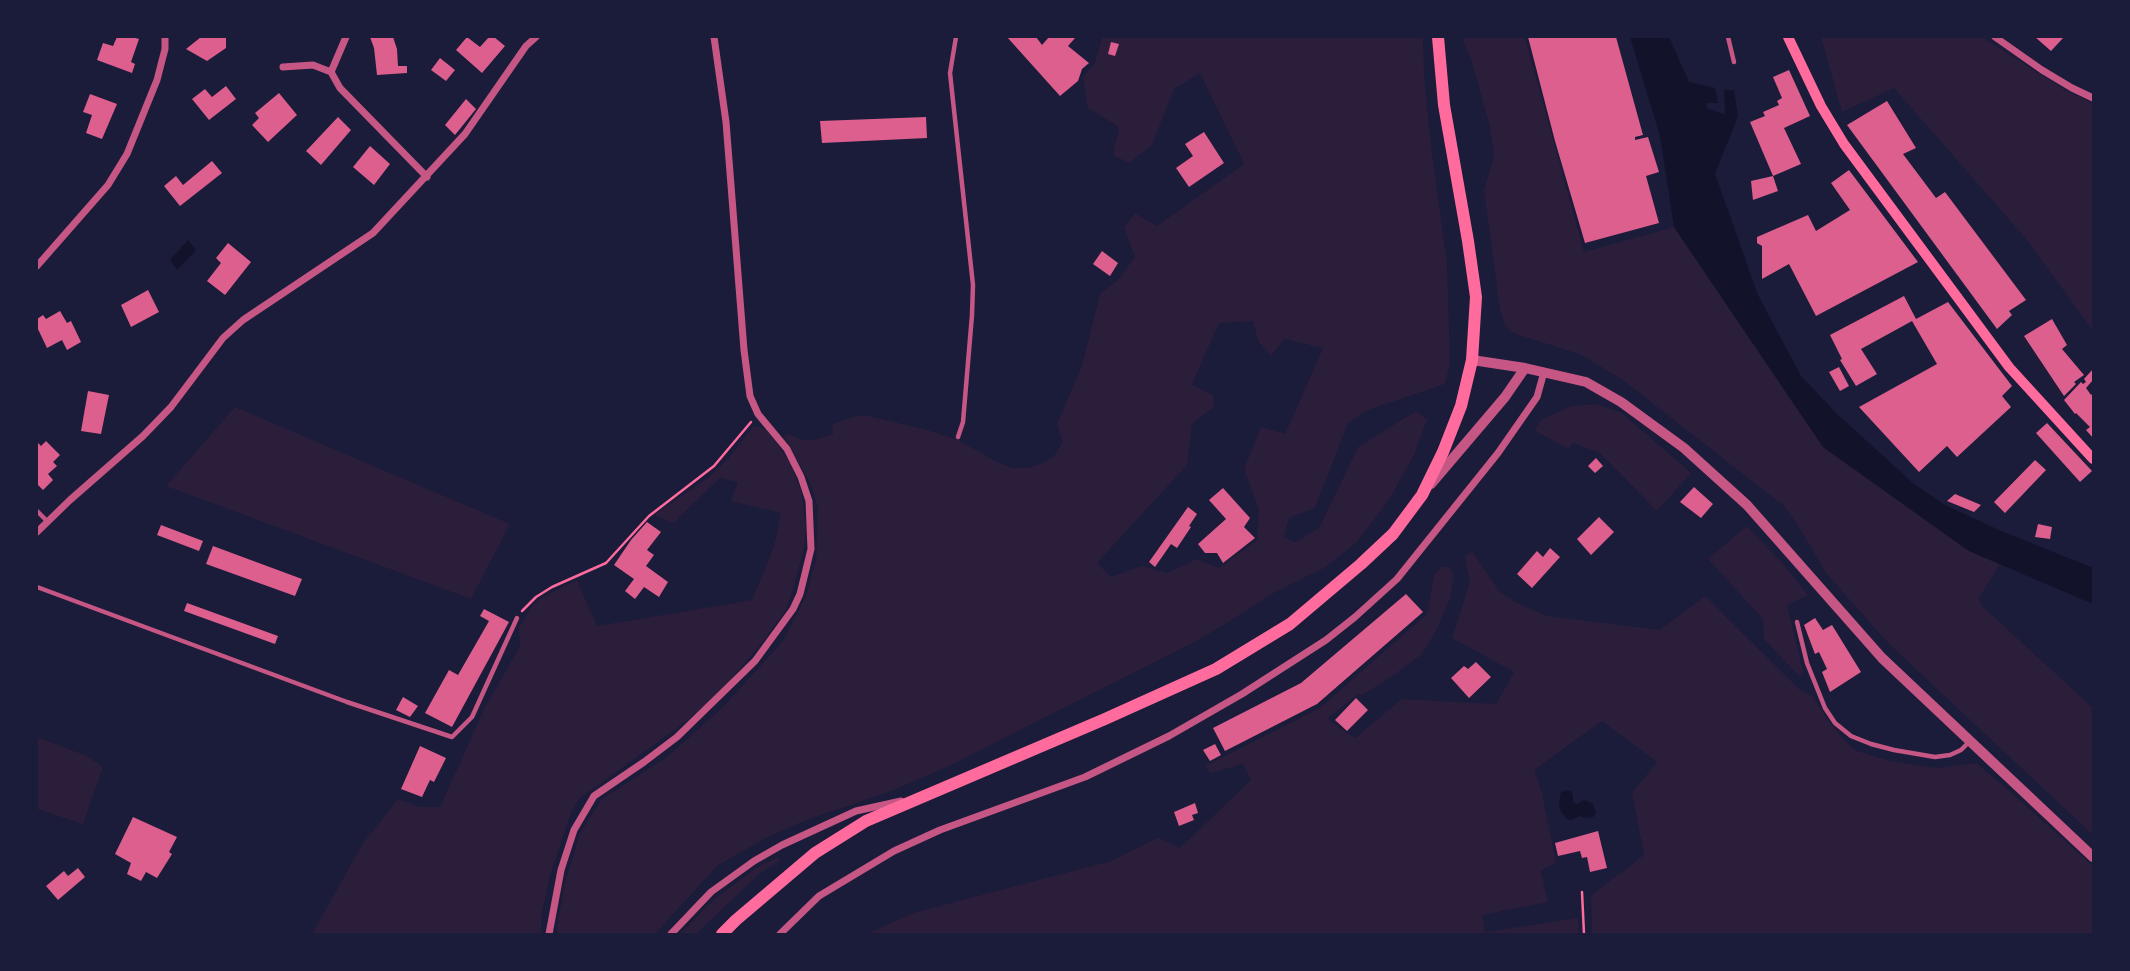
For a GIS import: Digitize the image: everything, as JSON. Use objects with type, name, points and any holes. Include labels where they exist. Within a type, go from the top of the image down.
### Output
[{"type":"main road","points":[[722,934],[815,853],[866,821],[1216,670],[1290,624],[1392,534],[1422,495],[1443,452],[1461,406],[1472,360],[1476,297],[1444,105],[1438,37]]},
{"type":"main road","points":[[1788,37],[1821,107],[1844,144],[2009,367],[2093,459]]},
{"type":"street","points":[[37,266],[108,186],[127,154],[157,80],[165,49],[165,37]]},
{"type":"street","points":[[331,72],[346,37]]},
{"type":"street","points":[[37,533],[69,500],[144,436],[171,407],[223,338],[243,320],[373,233],[465,134],[526,46],[536,37]]},
{"type":"street","points":[[549,934],[561,870],[574,830],[594,796],[677,737],[741,677],[793,610],[800,594],[811,549],[809,501],[801,477],[787,449],[758,414],[750,396],[726,122],[714,37]]},
{"type":"street","points":[[1995,37],[2042,70],[2093,98]]},
{"type":"street","points":[[283,67],[313,65],[331,72],[340,88],[427,177]]},
{"type":"street","points":[[1472,360],[1525,368],[1586,382],[1650,421],[1717,476],[1747,505],[1882,658],[2093,857]]},
{"type":"street","points":[[1422,495],[1505,397],[1525,368]]},
{"type":"street","points":[[780,934],[819,896],[894,851],[940,830],[1085,777],[1169,736],[1242,694],[1326,639],[1355,617],[1404,569],[1498,453],[1537,397],[1544,372]]},
{"type":"street","points":[[671,934],[711,892],[731,876],[782,845],[856,811],[918,798]]},
{"type":"lane","points":[[956,37],[950,74],[973,285],[963,422],[958,437]]},
{"type":"lane","points":[[1728,37],[1734,62]]},
{"type":"lane","points":[[37,511],[48,522]]},
{"type":"lane","points":[[37,587],[347,702],[452,737],[472,717],[517,618]]},
{"type":"lane","points":[[1797,622],[1807,663],[1825,708],[1835,723],[1851,736],[1894,750],[1935,757],[1961,750],[1970,741]]},
{"type":"path","points":[[517,618],[536,597],[552,587],[606,563],[649,516],[714,466],[758,414]]},
{"type":"path","points":[[1582,892],[1584,934]]},
{"type":"shaded area","points":[[1102,37],[1423,37],[1430,138],[1447,264],[1450,363],[1445,384],[1368,410],[1348,423],[1315,508],[1289,518],[1284,537],[1295,542],[1319,528],[1358,447],[1416,411],[1427,420],[1414,455],[1389,500],[1357,542],[1324,568],[1277,591],[1204,637],[949,766],[894,790],[804,821],[764,839],[717,866],[655,934],[558,934],[565,883],[580,833],[602,799],[667,757],[722,708],[783,641],[806,596],[816,560],[818,507],[810,483],[784,436],[789,434],[801,440],[814,440],[833,434],[832,424],[856,416],[868,416],[956,439],[1013,468],[1042,464],[1054,456],[1063,442],[1057,424],[1082,366],[1100,294],[1118,280],[1135,257],[1124,228],[1135,213],[1157,226],[1244,164],[1200,73],[1174,89],[1152,145],[1129,163],[1113,155],[1119,127],[1088,108],[1083,77],[1095,63]],"holes":[[[1253,321],[1258,341],[1271,356],[1284,339],[1323,348],[1285,434],[1261,427],[1244,469],[1259,510],[1257,540],[1219,568],[1197,559],[1167,573],[1142,566],[1111,577],[1097,563],[1187,465],[1192,424],[1214,407],[1213,395],[1192,385],[1219,323]]]},
{"type":"shaded area","points":[[1462,37],[1525,37],[1584,252],[1674,227],[1823,447],[1969,551],[2000,564],[1979,598],[1981,605],[2093,708],[2093,835],[1889,644],[1826,573],[1784,506],[1624,381],[1582,355],[1513,333],[1504,324],[1484,191],[1494,155],[1490,127]]},
{"type":"shaded area","points":[[1630,37],[1669,37],[1689,82],[1715,88],[1718,103],[1706,103],[1707,108],[1725,115],[1724,90],[1734,90],[1738,116],[1715,174],[1758,295],[1801,376],[1837,414],[1914,484],[1945,505],[2093,568],[2093,604],[1969,551],[1823,447],[1674,227],[1660,136]]},
{"type":"shaded area","points":[[1821,37],[1982,37],[2065,90],[2093,103],[2093,331],[2027,240],[1894,88],[1842,112]]},
{"type":"shaded area","points":[[188,240],[196,250],[177,270],[170,260]]},
{"type":"shaded area","points":[[1595,404],[1622,413],[1691,473],[1657,511],[1600,453],[1573,443],[1568,449],[1534,430],[1542,419],[1571,406]]},
{"type":"shaded area","points":[[235,407],[510,524],[471,599],[166,486]]},
{"type":"shaded area","points":[[753,427],[761,427],[770,434],[790,463],[801,491],[806,525],[805,544],[786,610],[721,691],[688,720],[579,799],[571,813],[550,876],[541,917],[541,934],[312,934],[363,843],[398,799],[419,807],[440,807],[485,707],[520,646],[519,627],[539,599],[577,580],[597,626],[752,600],[774,546],[781,513],[731,501],[738,482],[720,478],[673,523],[654,515],[709,477],[728,459]]},
{"type":"shaded area","points":[[1747,526],[1808,595],[1787,605],[1803,672],[1799,676],[1764,639],[1763,619],[1708,559]]},
{"type":"shaded area","points":[[1472,551],[1499,591],[1517,603],[1547,616],[1660,630],[1705,596],[1800,690],[1812,696],[1830,723],[1857,751],[1890,761],[1937,768],[1976,763],[2093,866],[2093,934],[1592,934],[1591,895],[1644,855],[1632,793],[1657,762],[1602,721],[1534,770],[1541,789],[1556,862],[1541,871],[1548,902],[1482,915],[1485,932],[1578,918],[1579,934],[867,934],[913,913],[1111,861],[1158,838],[1180,848],[1251,780],[1243,764],[1210,773],[1205,766],[1320,708],[1427,614],[1434,575],[1441,567],[1449,567],[1454,575],[1450,598],[1436,631],[1422,654],[1387,680],[1362,695],[1358,694],[1327,719],[1355,738],[1402,699],[1496,704],[1514,672],[1452,638],[1470,582],[1465,557]]},
{"type":"shaded area","points":[[37,737],[87,756],[103,767],[83,824],[37,809]]},
{"type":"shaded area","points":[[1561,792],[1572,792],[1574,803],[1584,800],[1593,804],[1596,813],[1593,817],[1580,816],[1568,820],[1561,812],[1559,804]]},
{"type":"shaded area","points":[[778,857],[780,860],[758,875],[696,934],[680,934],[712,901],[756,868]]},
{"type":"building","points":[[117,37],[139,39],[131,62],[135,64],[132,73],[97,60],[103,43],[113,46]]},
{"type":"building","points":[[201,37],[226,37],[226,48],[207,61],[186,49]]},
{"type":"building","points":[[370,37],[393,37],[398,66],[407,66],[407,73],[377,75]]},
{"type":"building","points":[[467,37],[480,47],[489,37],[494,37],[505,46],[482,73],[456,50]]},
{"type":"building","points":[[1007,37],[1036,37],[1042,45],[1049,37],[1076,37],[1068,46],[1089,63],[1082,69],[1078,81],[1060,96]]},
{"type":"building","points":[[1528,37],[1616,37],[1643,135],[1635,137],[1635,140],[1648,137],[1659,172],[1646,176],[1659,223],[1585,243]]},
{"type":"building","points":[[2035,37],[2064,37],[2051,51]]},
{"type":"building","points":[[1111,42],[1119,44],[1115,56],[1108,54]]},
{"type":"building","points":[[440,58],[455,70],[446,81],[431,70]]},
{"type":"building","points":[[1789,70],[1810,116],[1784,128],[1801,164],[1773,176],[1750,122],[1765,116],[1763,112],[1779,105],[1777,101],[1782,98],[1773,77]]},
{"type":"building","points":[[226,86],[236,99],[209,120],[192,99],[205,89],[212,97]]},
{"type":"building","points":[[279,93],[297,115],[268,142],[252,125],[259,118],[255,113]]},
{"type":"building","points":[[90,94],[117,104],[102,139],[86,133],[92,115],[83,112]]},
{"type":"building","points":[[466,99],[476,109],[455,135],[445,125]]},
{"type":"building","points":[[1887,101],[1916,148],[1903,154],[1936,198],[1945,192],[2026,300],[2009,311],[2012,315],[1997,329],[1847,125]]},
{"type":"building","points":[[338,117],[351,130],[321,165],[306,151]]},
{"type":"building","points":[[926,117],[927,138],[822,143],[820,121]]},
{"type":"building","points":[[1204,132],[1224,163],[1189,187],[1176,168],[1193,156],[1185,144]]},
{"type":"building","points":[[370,146],[390,164],[374,185],[353,167]]},
{"type":"building","points":[[212,161],[222,173],[180,206],[164,186],[176,176],[183,185]]},
{"type":"building","points":[[1849,170],[1918,262],[1816,316],[1789,264],[1762,279],[1762,246],[1757,243],[1757,237],[1808,215],[1816,231],[1850,210],[1831,183]]},
{"type":"building","points":[[1773,176],[1778,191],[1753,200],[1751,181]]},
{"type":"building","points":[[228,243],[251,262],[225,295],[207,281],[221,263],[216,258]]},
{"type":"building","points":[[1102,251],[1118,263],[1110,276],[1093,264]]},
{"type":"building","points":[[148,290],[159,312],[131,327],[121,305]]},
{"type":"building","points":[[1904,296],[1916,319],[1948,302],[2012,386],[2002,396],[2011,407],[1957,457],[1947,446],[1919,472],[1859,407],[1937,364],[1912,321],[1861,349],[1877,374],[1856,386],[1840,360],[1842,359],[1830,335]]},
{"type":"building","points":[[60,311],[67,323],[71,321],[81,342],[67,350],[62,340],[47,348],[37,327],[37,319],[43,315],[46,319]]},
{"type":"building","points":[[2052,319],[2067,345],[2062,349],[2084,375],[2074,382],[2076,384],[2064,396],[2024,336]]},
{"type":"building","points":[[1839,367],[1849,386],[1840,391],[1829,372]]},
{"type":"building","points":[[2093,369],[2093,380],[2086,388],[2091,395],[2093,393],[2093,438],[2086,430],[2090,427],[2064,400],[2081,382],[2086,382],[2084,379]]},
{"type":"building","points":[[88,391],[109,395],[101,434],[81,431]]},
{"type":"building","points":[[2047,423],[2092,471],[2080,482],[2036,433]]},
{"type":"building","points":[[46,441],[60,455],[53,462],[57,466],[48,474],[53,480],[43,490],[37,484],[37,442],[41,446]]},
{"type":"building","points":[[1596,458],[1603,466],[1595,473],[1588,466]]},
{"type":"building","points":[[2035,460],[2046,470],[2005,513],[1994,502]]},
{"type":"building","points":[[1694,487],[1713,504],[1701,518],[1680,502]]},
{"type":"building","points":[[1223,488],[1250,518],[1244,527],[1255,538],[1223,563],[1217,553],[1205,553],[1198,544],[1226,519],[1209,500]]},
{"type":"building","points":[[1955,494],[1981,505],[1974,512],[1947,501]]},
{"type":"building","points":[[1188,507],[1197,514],[1189,526],[1191,527],[1177,548],[1171,544],[1155,567],[1149,562]]},
{"type":"building","points":[[1599,517],[1614,532],[1591,555],[1577,539]]},
{"type":"building","points":[[647,522],[661,532],[647,550],[654,555],[646,566],[668,582],[659,597],[644,587],[635,599],[625,591],[634,579],[614,565]]},
{"type":"building","points":[[2038,524],[2052,527],[2050,539],[2035,537]]},
{"type":"building","points":[[161,525],[203,541],[199,551],[157,535]]},
{"type":"building","points":[[213,546],[302,579],[295,596],[206,564]]},
{"type":"building","points":[[1550,548],[1560,557],[1532,588],[1517,574],[1537,551],[1543,557]]},
{"type":"building","points":[[1406,594],[1423,612],[1317,704],[1225,751],[1213,728],[1301,683]]},
{"type":"building","points":[[187,603],[278,636],[275,644],[184,611]]},
{"type":"building","points":[[484,609],[509,622],[452,727],[425,713],[449,670],[458,675],[489,621],[480,616]]},
{"type":"building","points":[[1815,618],[1823,630],[1832,625],[1861,672],[1830,692],[1822,672],[1827,669],[1819,652],[1815,654],[1804,625]]},
{"type":"building","points":[[1476,662],[1491,677],[1469,698],[1451,678],[1464,666],[1468,669]]},
{"type":"building","points":[[403,697],[418,706],[410,717],[396,710]]},
{"type":"building","points":[[1356,698],[1368,710],[1347,731],[1335,720]]},
{"type":"building","points":[[1215,744],[1221,755],[1210,761],[1203,750]]},
{"type":"building","points":[[420,746],[446,758],[434,782],[430,780],[422,797],[401,789]]},
{"type":"building","points":[[1195,803],[1198,813],[1192,815],[1194,820],[1179,826],[1174,812]]},
{"type":"building","points":[[133,817],[177,837],[169,852],[172,854],[157,878],[146,872],[141,881],[127,874],[131,863],[115,854]]},
{"type":"building","points":[[1598,831],[1607,868],[1590,872],[1587,857],[1582,858],[1580,851],[1558,856],[1555,843]]},
{"type":"building","points":[[78,868],[85,877],[58,900],[46,886],[64,871],[68,876]]}]
